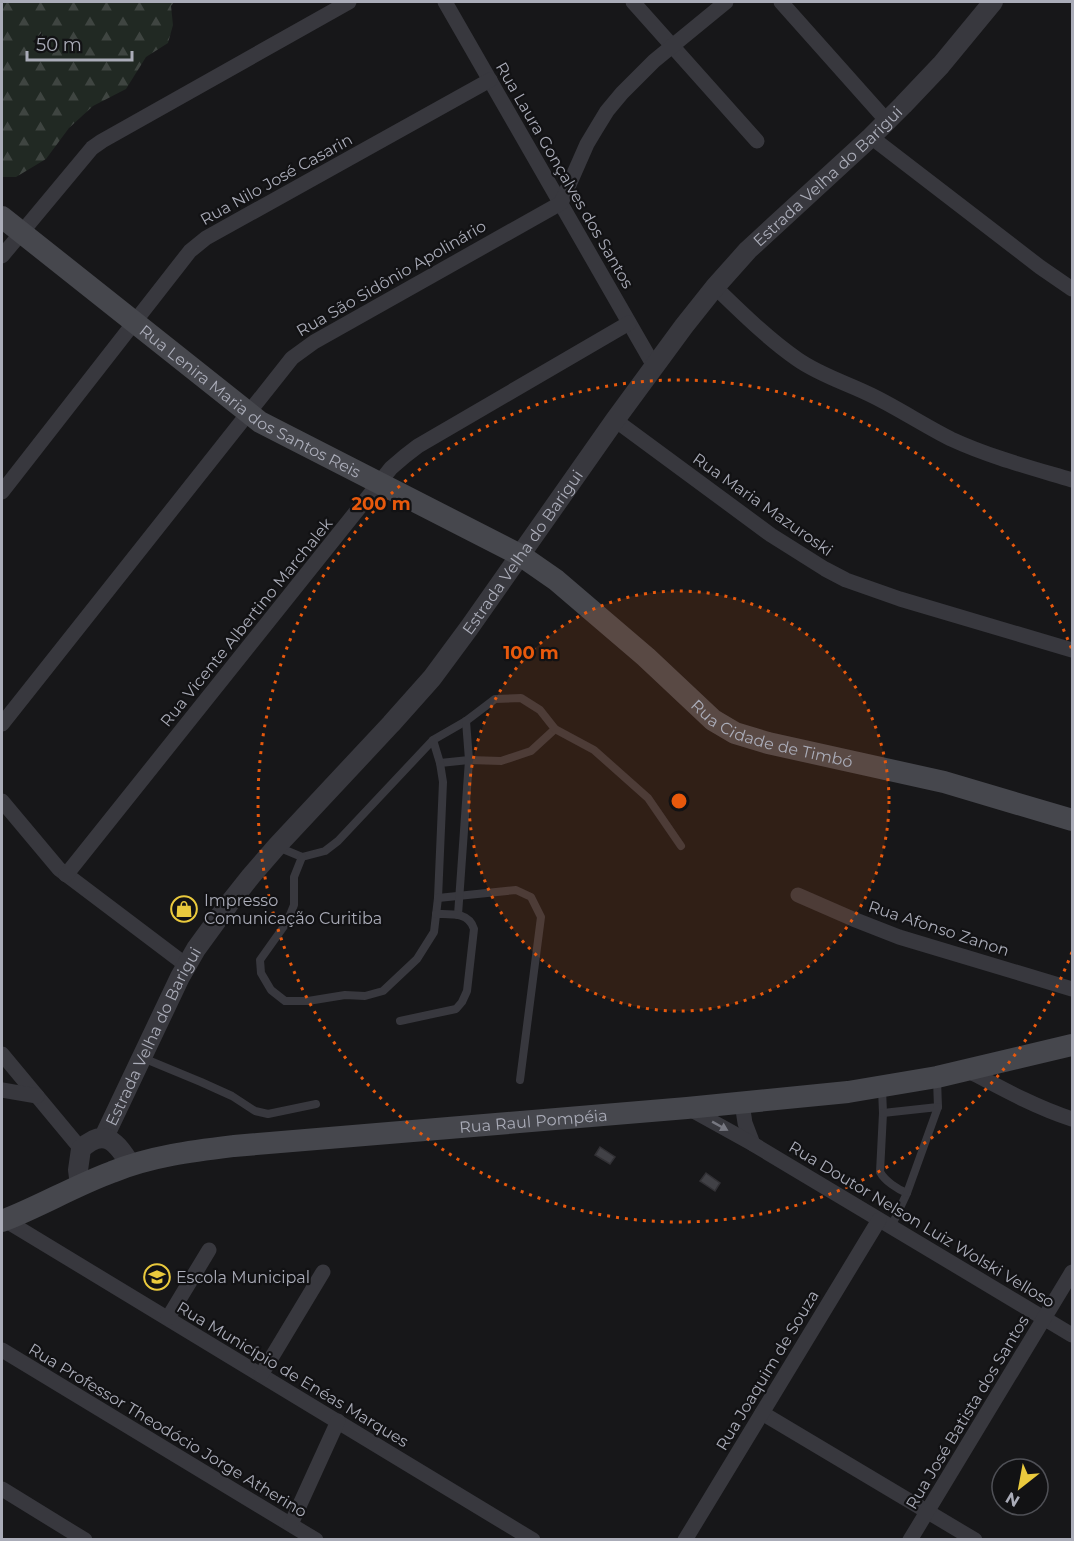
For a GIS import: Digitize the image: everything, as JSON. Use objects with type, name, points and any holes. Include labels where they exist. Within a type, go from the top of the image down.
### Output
[{"type":"main road","name":"Rua Lenira Maria dos Santos Reis","points":[[2,217],[269,428],[520,555]]},
{"type":"main road","name":"Rua Cidade de Timbó","points":[[520,555],[556,580],[639,651],[713,720],[735,733],[768,744],[944,782],[1072,820]]},
{"type":"main road","name":"Rua Raul Pompéia","points":[[3,1220],[131,1165],[172,1154],[234,1146],[839,1093],[937,1077],[1072,1046]]},
{"type":"street","points":[[2,256],[84,157],[102,141],[349,2]]},
{"type":"street","name":"Rua Laura Gonçalves dos Santos","points":[[446,2],[654,366]]},
{"type":"street","points":[[633,2],[757,141]]},
{"type":"street","points":[[561,203],[587,144],[607,111],[637,77],[726,2]]},
{"type":"street","points":[[781,2],[887,121]]},
{"type":"street","name":"Estrada Velha do Barigui","points":[[104,1137],[186,965],[228,905],[277,846],[432,678],[615,420],[715,286],[748,250],[887,121],[941,65],[993,2]]},
{"type":"street","name":"Rua Nilo José Casarin","points":[[2,492],[190,251],[206,238],[490,80]]},
{"type":"street","points":[[871,136],[1072,289]]},
{"type":"street","name":"Rua São Sidônio Apolinário","points":[[2,724],[292,358],[303,349],[561,203]]},
{"type":"street","points":[[715,286],[778,345],[817,371],[875,397],[959,442],[1072,480]]},
{"type":"street","name":"Rua Vicente Albertino Marchalek","points":[[66,875],[379,483],[405,456],[418,446],[630,323]]},
{"type":"street","name":"Rua Maria Mazuroski","points":[[615,420],[771,535],[846,580],[900,599],[1072,650]]},
{"type":"street","points":[[2,801],[51,861],[66,875],[186,965]]},
{"type":"street","name":"Rua Afonso Zanon","points":[[798,895],[899,937],[1072,989]]},
{"type":"street","points":[[2,1054],[81,1149]]},
{"type":"street","points":[[967,1070],[1045,1110],[1072,1119]]},
{"type":"street","points":[[2,1090],[37,1096]]},
{"type":"street","points":[[742,1103],[745,1123],[753,1144]]},
{"type":"street","name":"Rua Doutor Nelson Luiz Wolski Velloso","points":[[687,1108],[753,1144],[1072,1335]]},
{"type":"street","points":[[80,1185],[78,1170],[81,1149],[88,1142],[97,1138],[104,1137],[119,1147],[131,1165]]},
{"type":"street","name":"Rua Município de Enéas Marques","points":[[3,1220],[338,1421],[509,1533],[533,1539]]},
{"type":"street","name":"Rua Joaquim de Souza","points":[[685,1539],[762,1413],[885,1223]]},
{"type":"street","points":[[168,1318],[209,1250]]},
{"type":"street","points":[[261,1375],[323,1272]]},
{"type":"street","name":"Rua José Batista dos Santos","points":[[910,1539],[1072,1272]]},
{"type":"street","name":"Rua Professor Theodócio Jorge Atherino","points":[[2,1350],[316,1539]]},
{"type":"street","points":[[762,1413],[975,1539]]},
{"type":"street","points":[[291,1524],[338,1421]]},
{"type":"street","points":[[2,1489],[85,1539]]},
{"type":"lane","points":[[277,846],[302,857],[325,851],[338,841],[433,740],[466,722],[495,699],[521,698],[540,710],[555,729],[594,750],[648,798],[681,846]]},
{"type":"lane","points":[[458,915],[469,760],[466,722]]},
{"type":"lane","points":[[440,763],[469,760],[501,761],[531,751],[555,729]]},
{"type":"lane","points":[[302,857],[294,877],[294,905],[287,922],[260,960],[261,973],[271,990],[285,1001],[308,1001],[345,995],[365,996],[383,991],[417,959],[434,932],[438,898],[443,783],[433,740]]},
{"type":"lane","points":[[438,898],[516,890],[531,897],[541,917],[520,1080]]},
{"type":"lane","points":[[400,1021],[456,1009],[467,991],[474,929],[472,923],[469,918],[458,915],[436,914]]},
{"type":"lane","points":[[142,1058],[232,1096],[255,1111],[268,1114],[315,1104]]},
{"type":"lane","points":[[885,1223],[907,1193],[938,1107],[937,1077]]},
{"type":"lane","points":[[882,1087],[880,1172],[899,1190],[907,1193]]},
{"type":"lane","points":[[883,1113],[938,1107]]},
{"type":"green space","points":[[2,2],[174,2],[171,6],[173,25],[168,43],[146,57],[126,89],[93,106],[69,128],[46,159],[16,177],[2,177]]},
{"type":"building","points":[[600,1147],[615,1157],[610,1164],[595,1155]]},
{"type":"building","points":[[706,1173],[720,1183],[715,1191],[700,1181]]},
{"type":"place","name":"Impresso Comunicação Curitiba","points":[[184,909]]},
{"type":"place","name":"Escola Municipal","points":[[157,1277]]}]
